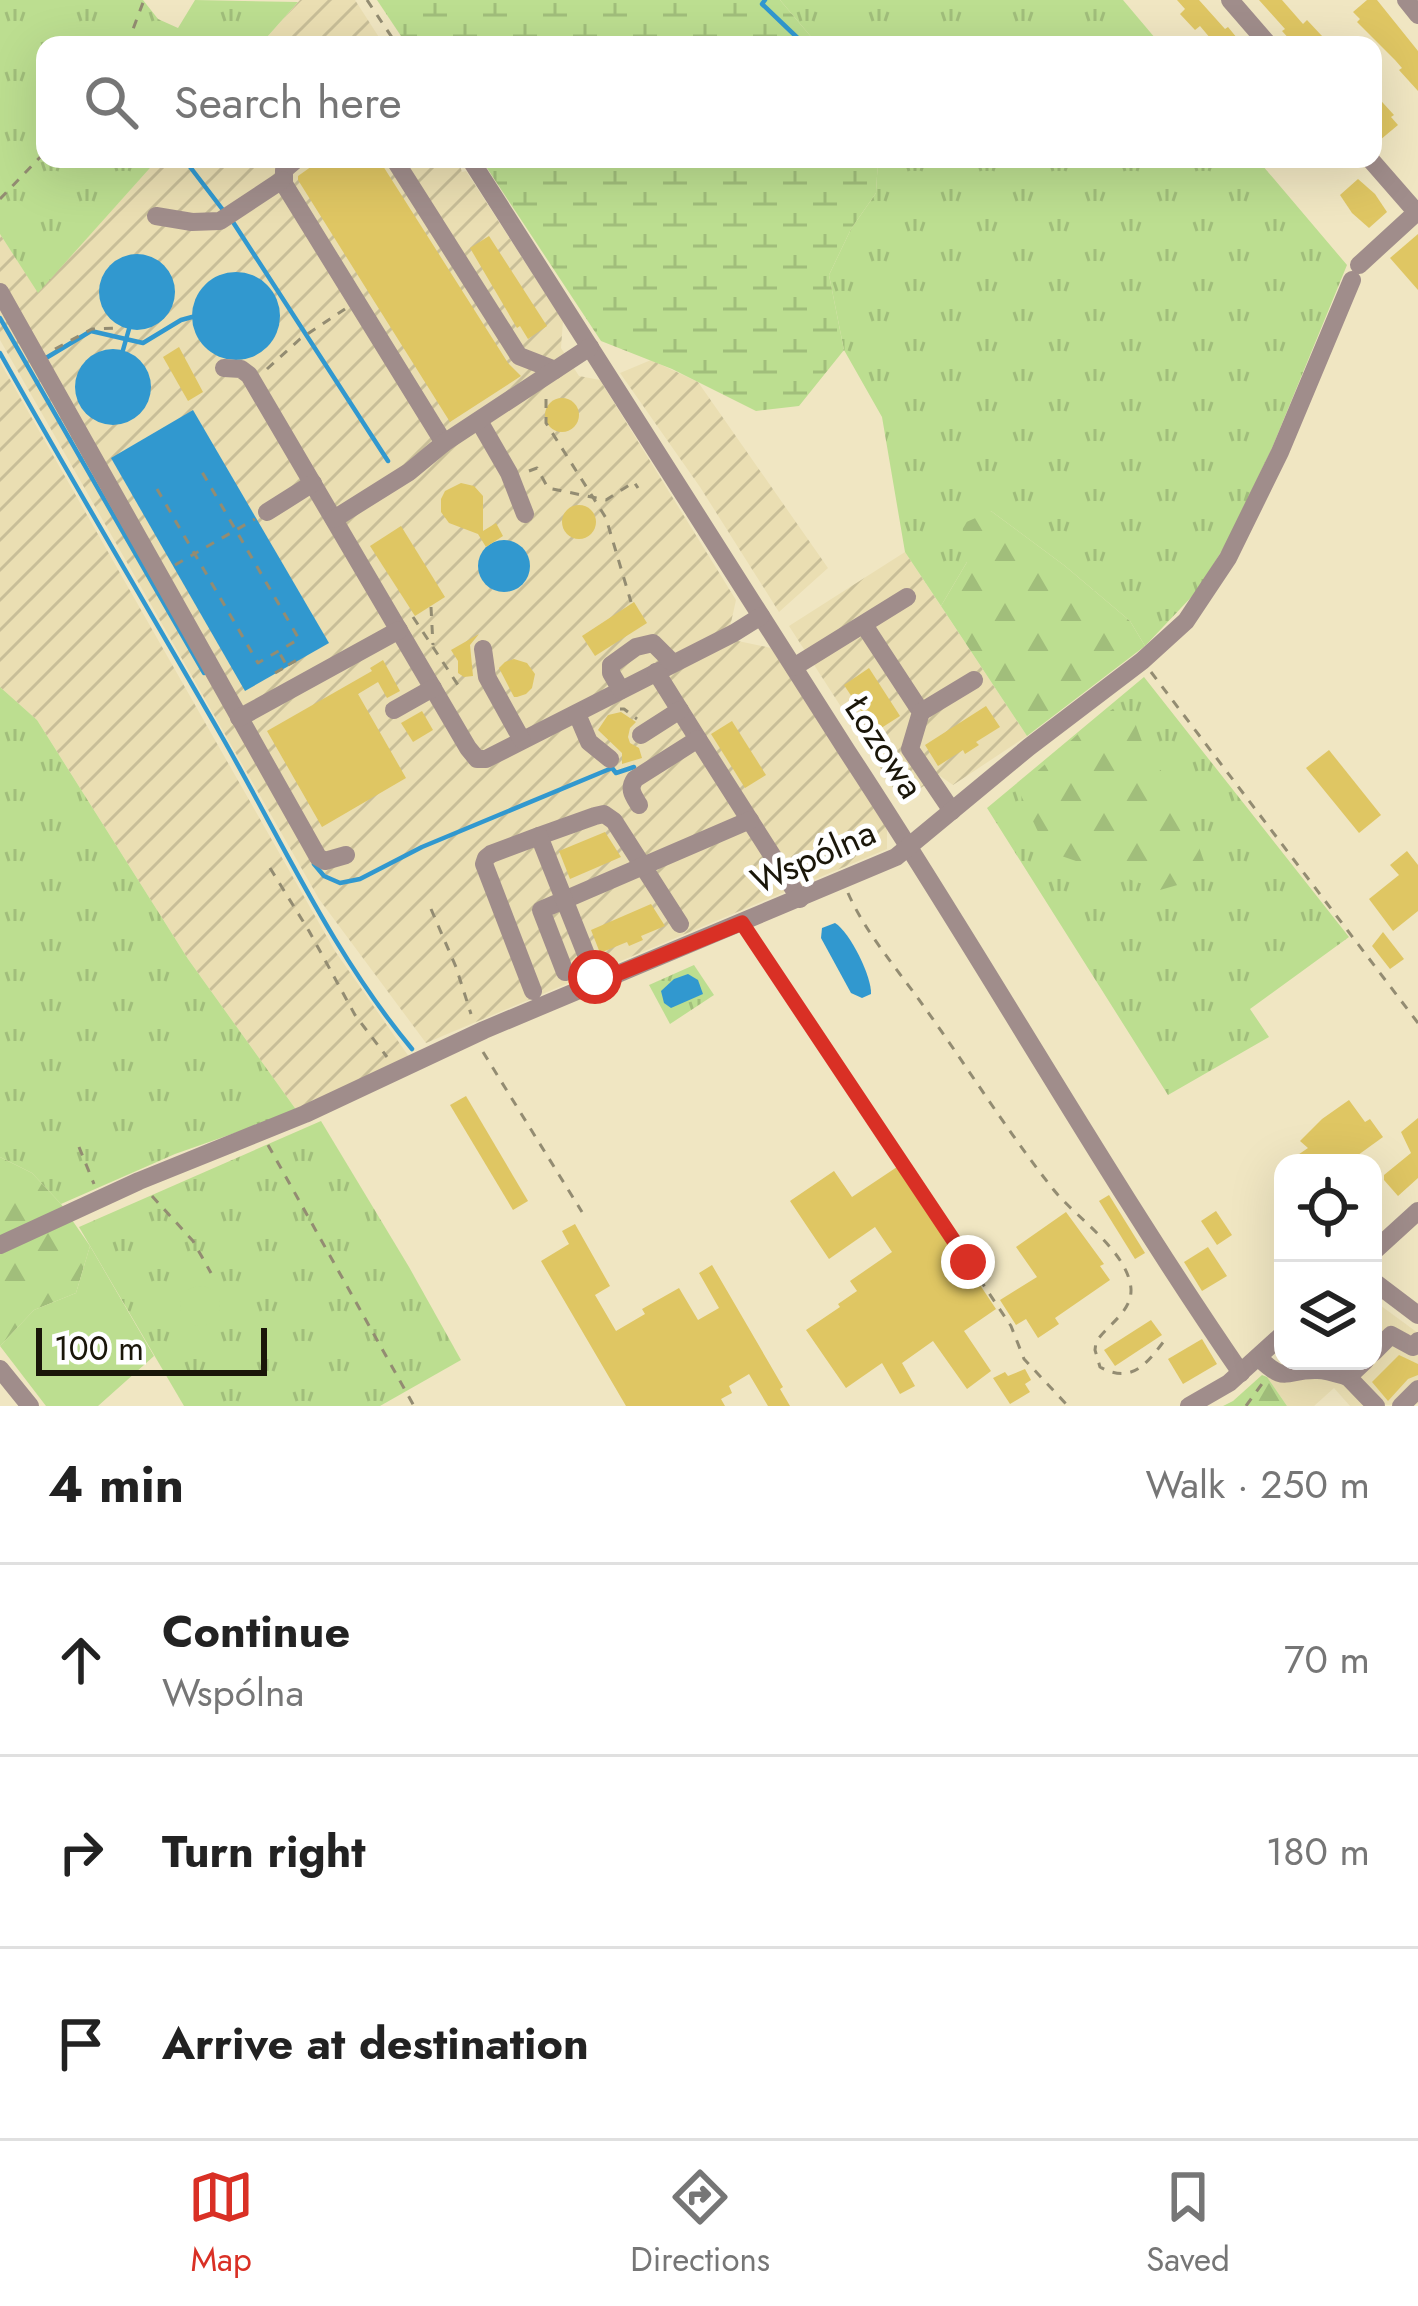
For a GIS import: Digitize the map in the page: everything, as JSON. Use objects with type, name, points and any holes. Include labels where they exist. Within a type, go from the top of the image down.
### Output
[{"type":"street","points":[[1230,0],[1261,36]]},
{"type":"street","points":[[1406,0],[1418,15]]},
{"type":"street","points":[[286,168],[282,180],[443,442]]},
{"type":"street","points":[[400,168],[519,356],[552,372]]},
{"type":"street","name":"Łozowa","points":[[476,168],[911,846],[1241,1373]]},
{"type":"street","points":[[1378,168],[1418,212]]},
{"type":"street","points":[[157,216],[192,222],[220,220],[282,180]]},
{"type":"street","name":"Wspólna","points":[[0,1245],[597,982],[896,857],[1142,662],[1186,621],[1228,558],[1280,452],[1355,272],[1418,212]]},
{"type":"street","points":[[0,292],[318,857],[326,861],[346,855]]},
{"type":"street","points":[[334,519],[590,347]]},
{"type":"street","points":[[224,368],[242,369],[253,381],[334,519],[406,623],[436,693],[478,759],[577,714],[623,699],[664,667],[761,616]]},
{"type":"street","points":[[479,421],[526,514]]},
{"type":"street","points":[[261,516],[313,483]]},
{"type":"street","points":[[794,668],[907,597]]},
{"type":"street","points":[[239,718],[406,623]]},
{"type":"street","points":[[864,625],[921,712]]},
{"type":"street","points":[[623,699],[610,673],[611,665],[636,646],[653,643],[680,710],[800,899]]},
{"type":"street","points":[[483,649],[488,677],[522,740]]},
{"type":"street","points":[[952,811],[910,748],[921,712],[974,680]]},
{"type":"street","points":[[394,710],[436,693]]},
{"type":"street","points":[[640,728],[680,710]]},
{"type":"street","points":[[577,714],[589,742],[610,758]]},
{"type":"street","points":[[639,805],[631,793],[634,779],[698,739]]},
{"type":"street","points":[[533,991],[484,864],[486,858],[604,814],[614,821],[680,924]]},
{"type":"street","points":[[507,924],[750,820]]},
{"type":"street","points":[[539,836],[597,982]]},
{"type":"street","points":[[541,910],[565,972]]},
{"type":"street","points":[[1382,1244],[1418,1211]]},
{"type":"street","points":[[1382,1288],[1418,1315]]},
{"type":"street","points":[[1382,1332],[1416,1347]]},
{"type":"street","points":[[1189,1406],[1241,1373],[1265,1364],[1274,1349]]},
{"type":"street","points":[[1265,1364],[1274,1370]]},
{"type":"street","points":[[0,1369],[30,1406]]},
{"type":"street","points":[[1275,1370],[1283,1375],[1303,1370]]},
{"type":"street","points":[[1333,1370],[1348,1377],[1376,1406]]},
{"type":"street","points":[[1348,1377],[1355,1370]]},
{"type":"street","points":[[1401,1406],[1418,1389]]},
{"type":"path","points":[[130,36],[144,0]]},
{"type":"path","points":[[367,0],[391,36]]},
{"type":"path","points":[[0,200],[36,162]]},
{"type":"path","points":[[253,381],[301,339],[356,302]]},
{"type":"path","points":[[37,359],[92,328],[116,328]]},
{"type":"path","points":[[552,372],[546,423],[606,518],[631,602]]},
{"type":"path","points":[[157,488],[257,663],[298,639],[198,465]]},
{"type":"path","points":[[512,480],[537,468],[548,488],[606,500],[634,482],[638,488]]},
{"type":"path","points":[[174,566],[261,516]]},
{"type":"path","points":[[431,607],[433,647]]},
{"type":"path","points":[[406,623],[433,647],[458,685],[436,693]]},
{"type":"path","points":[[278,651],[287,666]]},
{"type":"path","points":[[275,673],[299,659]]},
{"type":"path","points":[[1142,662],[1418,1023]]},
{"type":"path","points":[[623,699],[640,728]]},
{"type":"path","points":[[270,868],[355,1015],[378,1047],[404,1066]]},
{"type":"path","points":[[845,879],[861,917],[1018,1143],[1060,1198],[1122,1264],[1130,1301],[1096,1342],[1100,1367],[1114,1374],[1133,1372],[1168,1336]]},
{"type":"path","points":[[431,909],[487,1059],[582,1212]]},
{"type":"path","points":[[742,923],[1011,1326],[1024,1359],[1068,1406]]},
{"type":"path","points":[[261,1133],[414,1406]]},
{"type":"path","points":[[79,1147],[99,1198]]},
{"type":"path","points":[[140,1180],[193,1241],[212,1273]]},
{"type":"path","points":[[1246,1406],[1265,1364]]},
{"type":"shaded area","points":[[300,0],[355,0],[378,36],[268,36]]},
{"type":"shaded area","points":[[150,168],[466,171],[563,321],[561,348],[579,376],[600,380],[736,600],[730,627],[738,641],[771,648],[887,827],[887,849],[426,1043],[319,899],[0,340],[0,234],[38,292]]},
{"type":"shaded area","points":[[651,360],[698,382],[828,568],[779,612],[620,373]]},
{"type":"shaded area","points":[[0,362],[335,951],[412,1061],[297,1111],[188,959],[37,720],[0,687]]},
{"type":"shaded area","points":[[905,552],[1027,736],[953,785],[940,776],[901,800],[789,626]]},
{"type":"shaded area","points":[[1382,1307],[1418,1333],[1418,1404],[1350,1406],[1334,1388],[1314,1406],[1287,1406],[1267,1377],[1275,1370],[1382,1370]]},
{"type":"green space","points":[[0,0],[143,0],[158,19],[178,28],[195,0],[298,2],[268,36],[36,36],[36,168],[150,168],[38,293],[0,234]]},
{"type":"green space","points":[[377,0],[780,0],[810,36],[401,36]]},
{"type":"green space","points":[[780,0],[1123,0],[1153,36],[810,36]]},
{"type":"green space","points":[[487,168],[877,168],[876,193],[851,229],[829,275],[844,350],[799,406],[756,411],[672,369],[601,341]]},
{"type":"green space","points":[[877,168],[1265,168],[1347,265],[1272,448],[1227,542],[1198,590],[1145,646],[1130,621],[991,511],[941,606],[905,552],[882,417],[844,350],[829,275],[851,229],[876,193]]},
{"type":"green space","points":[[991,511],[1130,621],[1145,646],[1027,736],[941,606],[967,562],[962,524]]},
{"type":"green space","points":[[1144,677],[1349,937],[1250,1009],[1269,1037],[1168,1095],[987,808]]},
{"type":"green space","points":[[0,687],[37,720],[188,959],[297,1111],[175,1154],[61,1204],[32,1173],[0,1157]]},
{"type":"green space","points":[[1114,708],[1131,712],[1147,755],[1180,792],[1209,876],[1160,890],[1047,851],[1018,789]]},
{"type":"green space","points":[[694,965],[714,995],[670,1024],[649,985]]},
{"type":"green space","points":[[321,1121],[461,1360],[380,1406],[184,1406],[79,1227]]},
{"type":"green space","points":[[0,1157],[32,1173],[90,1246],[76,1293],[34,1310],[0,1346]]},
{"type":"green space","points":[[90,1246],[154,1356],[98,1406],[46,1406],[0,1346],[34,1310],[76,1293]]},
{"type":"green space","points":[[200,1286],[214,1292],[220,1306],[214,1320],[200,1326],[186,1320],[180,1306],[186,1292]]},
{"type":"green space","points":[[1262,1375],[1287,1406],[1223,1406],[1233,1401]]},
{"type":"water","points":[[137,254],[164,265],[175,292],[164,319],[137,330],[110,319],[99,292],[110,265]]},
{"type":"water","points":[[236,272],[253,275],[267,285],[277,299],[277,333],[267,347],[253,357],[236,360],[219,357],[205,347],[195,333],[192,316],[195,299],[205,285],[219,275]]},
{"type":"water","points":[[113,349],[140,360],[151,387],[140,414],[113,425],[86,414],[75,387],[86,360]]},
{"type":"water","points":[[193,410],[329,643],[245,691],[111,458]]},
{"type":"water","points":[[504,540],[522,548],[530,566],[522,584],[504,592],[486,584],[478,566],[486,548]]},
{"type":"water","points":[[835,923],[853,945],[868,977],[871,994],[862,998],[851,993],[821,938],[822,928]]},
{"type":"water","points":[[688,974],[698,980],[703,994],[671,1008],[661,991]]},
{"type":"building","points":[[1177,0],[1199,0],[1235,36],[1208,36],[1200,26],[1195,30],[1180,14],[1185,9]]},
{"type":"building","points":[[1259,0],[1282,0],[1303,24],[1307,20],[1322,36],[1287,36]]},
{"type":"building","points":[[1367,0],[1377,0],[1418,51],[1418,91],[1382,47],[1382,36],[1371,36],[1353,12]]},
{"type":"building","points":[[1382,102],[1394,115],[1398,125],[1382,138]]},
{"type":"building","points":[[309,168],[384,168],[508,363],[521,376],[450,422],[298,176]]},
{"type":"building","points":[[1358,179],[1387,212],[1369,228],[1340,195]]},
{"type":"building","points":[[1418,234],[1418,290],[1390,258]]},
{"type":"building","points":[[489,236],[547,326],[528,339],[470,248]]},
{"type":"building","points":[[179,347],[203,392],[188,401],[163,357]]},
{"type":"building","points":[[562,398],[574,403],[579,415],[574,427],[562,432],[550,427],[545,415],[550,403]]},
{"type":"building","points":[[461,483],[474,486],[483,496],[483,531],[496,523],[503,536],[486,547],[478,534],[449,523],[441,512],[445,491]]},
{"type":"building","points":[[579,505],[591,510],[596,522],[591,534],[579,539],[567,534],[562,522],[567,510]]},
{"type":"building","points":[[401,526],[445,597],[415,616],[370,546]]},
{"type":"building","points":[[634,602],[647,623],[595,656],[582,636]]},
{"type":"building","points":[[479,634],[470,645],[473,676],[464,677],[458,673],[451,650]]},
{"type":"building","points":[[514,659],[527,663],[535,674],[532,688],[517,697],[499,668]]},
{"type":"building","points":[[383,660],[400,691],[387,698],[378,682],[358,694],[406,778],[322,827],[267,731],[372,671]]},
{"type":"building","points":[[869,668],[900,716],[875,732],[844,685]]},
{"type":"building","points":[[986,706],[1000,727],[965,754],[963,750],[938,766],[925,745]]},
{"type":"building","points":[[422,711],[433,730],[413,742],[401,723]]},
{"type":"building","points":[[621,712],[636,722],[628,737],[642,758],[622,764],[622,753],[598,730],[608,715]]},
{"type":"building","points":[[732,721],[766,775],[745,788],[711,734]]},
{"type":"building","points":[[1329,750],[1381,815],[1359,833],[1306,768]]},
{"type":"building","points":[[605,832],[621,857],[570,879],[559,851]]},
{"type":"building","points":[[1407,851],[1418,865],[1418,911],[1393,931],[1369,899],[1399,875],[1390,865]]},
{"type":"building","points":[[651,904],[665,926],[629,946],[627,942],[600,953],[591,930]]},
{"type":"building","points":[[1383,932],[1404,959],[1390,969],[1372,946]]},
{"type":"building","points":[[466,1096],[528,1201],[513,1210],[450,1105]]},
{"type":"building","points":[[1349,1100],[1383,1137],[1359,1154],[1299,1154],[1308,1148],[1300,1141]]},
{"type":"building","points":[[1418,1118],[1418,1178],[1398,1196],[1384,1175],[1411,1153],[1401,1132]]},
{"type":"building","points":[[900,1165],[996,1309],[964,1331],[991,1371],[967,1389],[933,1341],[902,1363],[915,1386],[900,1394],[882,1363],[846,1388],[806,1330],[857,1291],[850,1281],[892,1252],[875,1227],[829,1259],[790,1201],[834,1171],[852,1197]]},
{"type":"building","points":[[1109,1195],[1145,1253],[1135,1259],[1099,1201]]},
{"type":"building","points":[[1216,1211],[1232,1235],[1217,1245],[1201,1221]]},
{"type":"building","points":[[1066,1212],[1104,1264],[1100,1266],[1110,1280],[1055,1318],[1059,1324],[1038,1338],[1026,1319],[1016,1325],[1000,1300],[1037,1277],[1016,1247]]},
{"type":"building","points":[[575,1224],[610,1286],[595,1295],[616,1331],[679,1288],[698,1320],[719,1308],[699,1273],[712,1265],[790,1406],[768,1406],[749,1374],[729,1386],[732,1393],[721,1399],[725,1406],[626,1406],[541,1261],[569,1244],[562,1231]]},
{"type":"building","points":[[1208,1247],[1227,1276],[1202,1291],[1184,1262]]},
{"type":"building","points":[[1151,1320],[1162,1335],[1115,1366],[1104,1350]]},
{"type":"building","points":[[1202,1339],[1217,1364],[1183,1384],[1168,1359]]},
{"type":"building","points":[[1399,1355],[1418,1364],[1418,1375],[1388,1401],[1372,1382]]},
{"type":"building","points":[[1025,1369],[1030,1392],[1010,1404],[993,1378]]},
{"type":"waterway","points":[[765,0],[762,4],[796,36]]},
{"type":"waterway","points":[[191,168],[223,210]]},
{"type":"waterway","points":[[231,219],[388,461]]},
{"type":"waterway","points":[[46,358],[91,331],[143,343],[192,317]]},
{"type":"waterway","points":[[0,318],[204,673]]},
{"type":"waterway","points":[[123,350],[129,329]]},
{"type":"waterway","points":[[0,353],[333,936],[412,1049]]},
{"type":"waterway","points":[[314,864],[324,876],[340,883],[360,879],[422,847],[612,768],[616,773],[634,767]]},
{"type":"route","points":[[595,977],[597,982],[742,923],[968,1262]]}]
